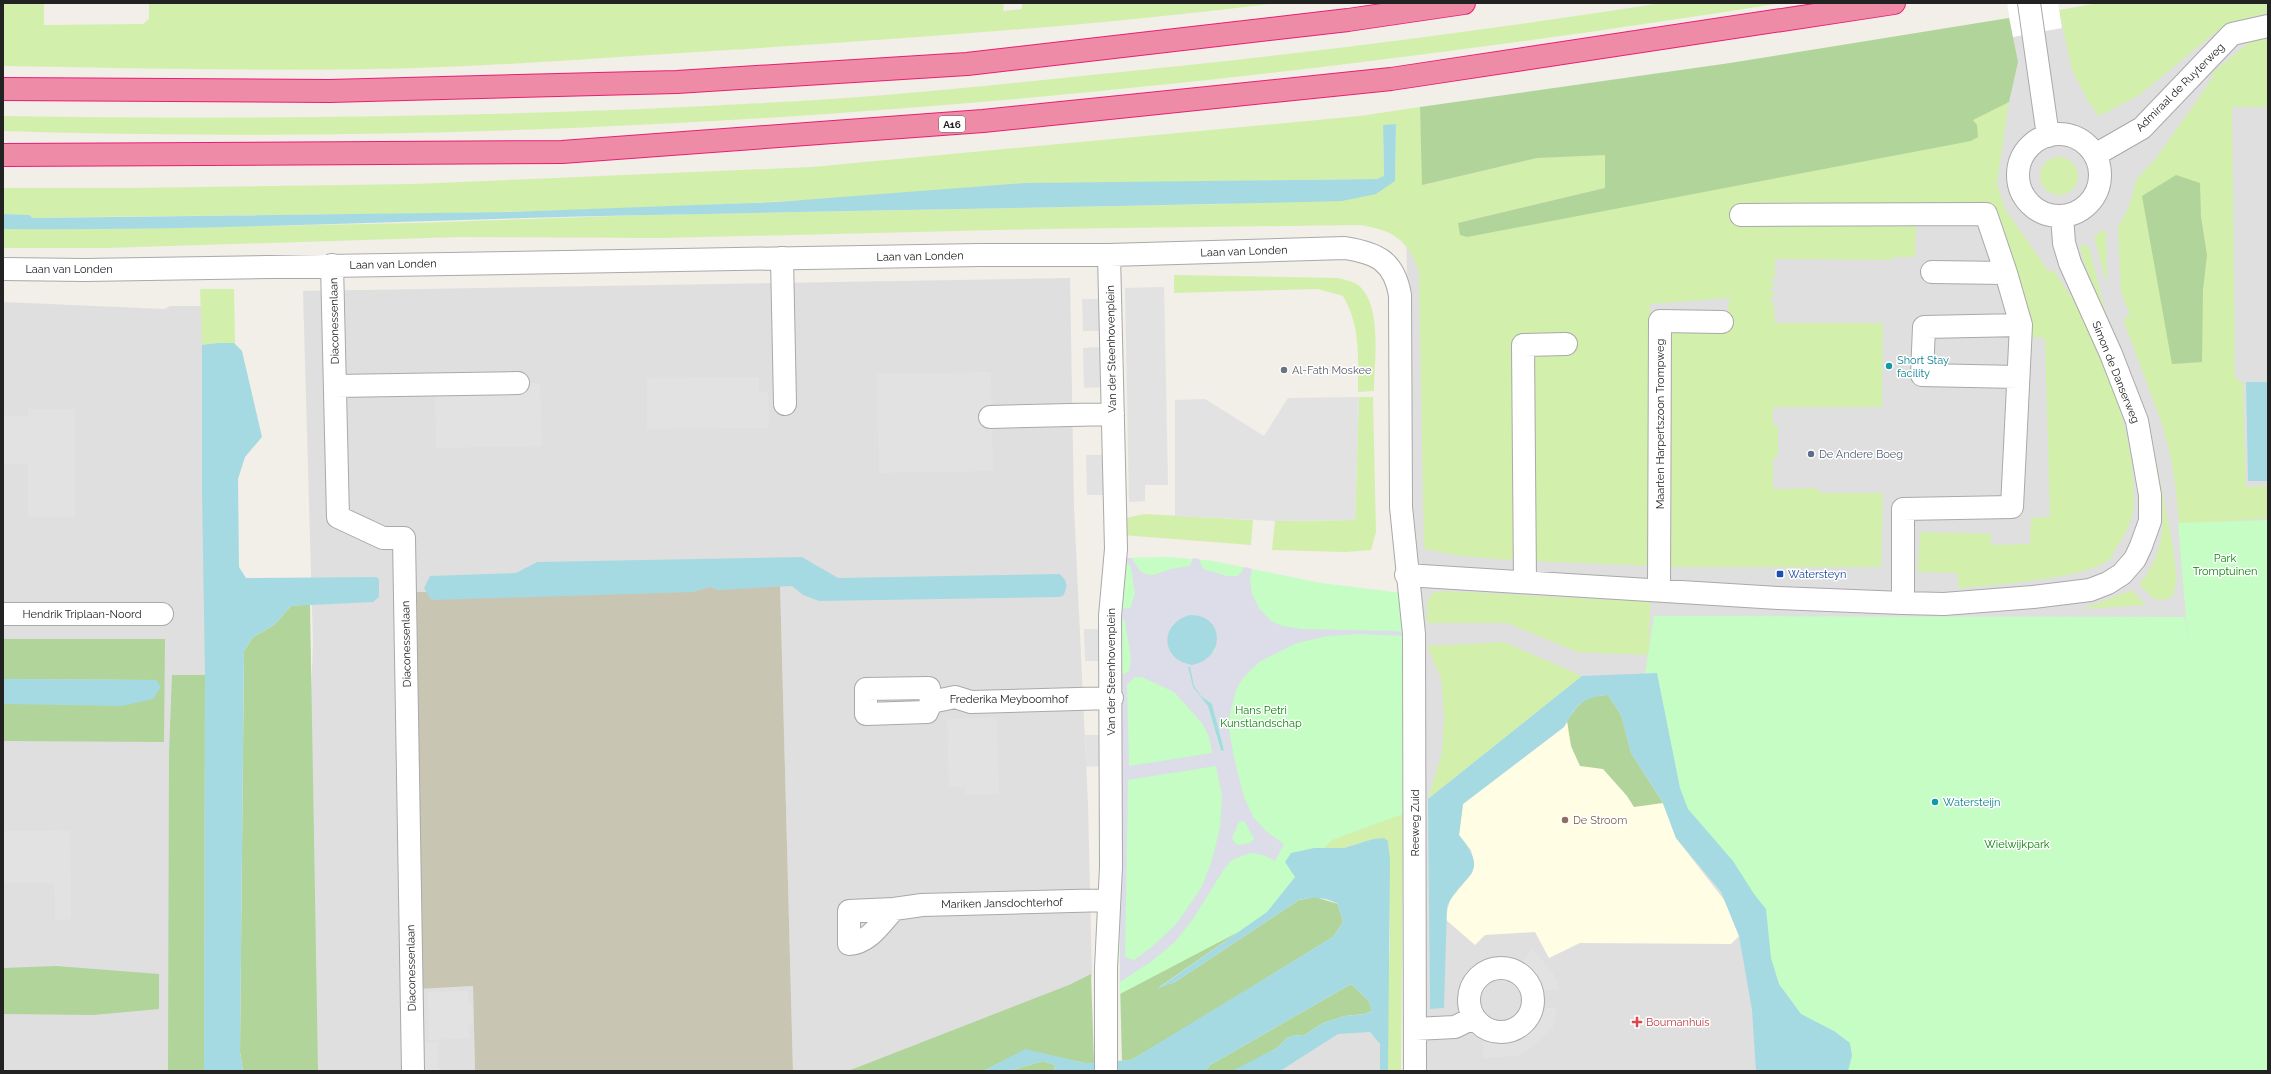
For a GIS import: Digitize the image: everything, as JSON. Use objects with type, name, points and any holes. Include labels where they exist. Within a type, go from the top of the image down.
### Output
[{"type":"highway","points":[[3,89],[330,91],[677,82],[967,64],[1348,20],[1464,3]]},
{"type":"highway","name":"A16","points":[[3,155],[562,152],[983,122],[1392,79],[1894,3]]},
{"type":"street","points":[[2029,3],[2048,136]]},
{"type":"street","name":"Admiraal de Ruyterweg","points":[[2095,155],[2142,128],[2232,34],[2268,26]]},
{"type":"street","points":[[2062,134],[2075,138],[2086,145],[2095,155],[2100,175],[2096,195],[2082,210],[2062,216],[2046,214],[2039,211],[2027,201],[2020,186],[2019,170],[2024,155],[2034,143],[2048,136],[2062,134]]},
{"type":"street","points":[[1406,574],[1659,590],[1903,603],[1902,509],[2012,508],[2021,325],[2006,273],[1986,214],[1741,215]]},
{"type":"street","name":"Simon de Danserweg","points":[[1903,603],[1944,604],[2090,590],[2108,583],[2122,574],[2135,559],[2147,533],[2151,511],[2148,475],[2137,421],[2111,354],[2070,263],[2064,243],[2062,216]]},
{"type":"street","name":"Laan van Londen","points":[[3,269],[85,270],[980,255],[1109,255],[1345,248],[1364,251],[1384,261],[1398,282],[1400,296],[1401,506],[1406,574]]},
{"type":"street","name":"Van der Steenhovenplein","points":[[1106,1071],[1106,968],[1110,900],[1112,698],[1110,616],[1116,550],[1109,255]]},
{"type":"street","points":[[782,258],[785,404]]},
{"type":"street","name":"Diaconessenlaan","points":[[332,265],[338,517],[383,538],[404,538],[413,1071]]},
{"type":"street","points":[[1932,272],[2006,273]]},
{"type":"street","name":"Maarten Harpertszoon Trompweg","points":[[1659,590],[1660,321],[1722,322]]},
{"type":"street","points":[[2018,377],[1922,375],[1924,327],[2021,325]]},
{"type":"street","points":[[1525,582],[1523,345],[1566,344]]},
{"type":"street","points":[[335,386],[518,383]]},
{"type":"street","points":[[990,417],[1113,414]]},
{"type":"street","name":"Reeweg Zuid","points":[[1406,574],[1414,634],[1416,1071]]},
{"type":"street","name":"Hendrik Triplaan-Noord","points":[[3,614],[162,614]]},
{"type":"street","name":"Frederika Meyboomhof","points":[[931,702],[956,697],[972,702],[1112,698]]},
{"type":"street","name":"Mariken Jansdochterhof","points":[[894,909],[922,904],[1110,900]]},
{"type":"street","points":[[1416,1029],[1454,1027],[1473,1018]]},
{"type":"shaded area","points":[[2132,3],[2268,3],[2268,1071],[1417,1071],[1405,131]]},
{"type":"shaded area","points":[[1070,278],[1074,507],[1088,803],[1092,977],[892,1071],[793,1071],[780,582],[418,592],[420,989],[473,986],[475,1071],[315,1071],[311,694],[313,644],[303,291]]},
{"type":"shaded area","points":[[1164,287],[1168,485],[1145,485],[1145,501],[1129,502],[1125,288]]},
{"type":"shaded area","points":[[1082,299],[1101,299],[1102,331],[1083,331]]},
{"type":"shaded area","points":[[3,302],[164,309],[170,306],[213,306],[216,1071],[3,1071]]},
{"type":"shaded area","points":[[1101,347],[1102,387],[1084,388],[1083,348]]},
{"type":"shaded area","points":[[991,372],[993,471],[879,473],[877,374]]},
{"type":"shaded area","points":[[759,377],[759,391],[768,392],[769,428],[647,429],[647,378]]},
{"type":"shaded area","points":[[540,383],[542,446],[436,448],[435,386]]},
{"type":"shaded area","points":[[1359,397],[1355,520],[1275,521],[1175,516],[1175,400],[1205,399],[1264,436],[1288,398]]},
{"type":"shaded area","points":[[28,409],[75,409],[75,517],[28,517],[28,464],[3,464],[3,415],[28,416]]},
{"type":"shaded area","points":[[1086,455],[1104,455],[1105,495],[1087,495]]},
{"type":"shaded area","points":[[1123,558],[1132,558],[1140,571],[1153,575],[1171,569],[1190,566],[1193,558],[1199,559],[1203,569],[1227,576],[1238,576],[1245,567],[1252,569],[1250,581],[1252,594],[1259,608],[1271,621],[1282,626],[1302,629],[1397,631],[1406,634],[1405,636],[1359,634],[1328,636],[1297,643],[1259,662],[1242,679],[1236,690],[1230,713],[1229,730],[1235,762],[1244,797],[1254,818],[1266,831],[1284,844],[1275,861],[1263,855],[1250,853],[1232,860],[1224,869],[1193,919],[1175,942],[1152,961],[1120,982],[1121,704],[1119,677],[1129,671],[1131,658],[1125,622],[1117,609],[1130,608],[1135,594],[1131,567]],"holes":[[[1174,623],[1212,624],[1215,651],[1186,664],[1168,635]],[[1188,667],[1190,668],[1194,686],[1201,696],[1212,704],[1224,750],[1220,750],[1208,706],[1193,687]],[[1135,677],[1142,677],[1174,692],[1202,723],[1209,737],[1212,753],[1129,766],[1127,685]],[[1216,766],[1222,796],[1220,828],[1211,863],[1201,888],[1177,923],[1153,946],[1134,960],[1125,957],[1128,780]],[[1242,821],[1245,822],[1254,839],[1250,843],[1239,845],[1235,843],[1232,838],[1239,822]]]},
{"type":"shaded area","points":[[780,582],[793,1071],[475,1071],[473,986],[420,989],[417,592]]},
{"type":"shaded area","points":[[1084,629],[1102,629],[1103,661],[1085,661]]},
{"type":"shaded area","name":"De Stroom","points":[[1575,709],[1663,803],[1676,838],[1725,901],[1739,936],[1731,944],[1580,943],[1549,958],[1535,932],[1485,935],[1475,945],[1445,919],[1450,900],[1472,873],[1474,863],[1471,850],[1459,835],[1463,804],[1564,727]]},
{"type":"shaded area","points":[[997,718],[999,794],[966,795],[965,787],[949,787],[947,719]]},
{"type":"shaded area","points":[[1085,735],[1104,735],[1104,766],[1086,767]]},
{"type":"shaded area","points":[[70,830],[71,919],[55,920],[54,883],[3,883],[3,831]]},
{"type":"shaded area","points":[[1531,948],[1553,973],[1559,989],[1543,991],[1537,975],[1523,962]]},
{"type":"shaded area","points":[[468,991],[468,1003],[472,1004],[473,1025],[468,1025],[469,1038],[429,1040],[428,992]]},
{"type":"shaded area","points":[[1544,1008],[1557,1008],[1553,1027],[1534,1047],[1516,1056],[1483,1058],[1483,1042],[1513,1040],[1525,1035],[1538,1022]]},
{"type":"shaded area","points":[[1352,1022],[1380,1030],[1383,1071],[1269,1071]]},
{"type":"shaded area","points":[[438,1042],[438,1071],[421,1071],[421,1043]]},
{"type":"green space","points":[[3,3],[44,3],[44,25],[143,24],[149,19],[149,3],[1004,3],[1003,11],[1022,9],[1022,3],[1277,3],[1071,25],[934,36],[463,66],[282,70],[3,66]]},
{"type":"green space","points":[[1662,3],[1781,3],[1560,36],[1339,65],[1117,89],[895,109],[672,123],[449,132],[226,135],[3,131],[3,116],[193,118],[574,112],[804,101],[883,95],[1154,69],[1300,52],[1445,34]]},
{"type":"green space","points":[[2099,3],[2268,3],[2268,13],[2227,23],[2138,96],[2099,116],[2088,101],[2072,70],[2059,10]]},
{"type":"green space","points":[[2009,18],[2018,62],[2009,102],[1973,120],[1977,125],[1978,137],[1971,141],[1467,237],[1460,235],[1458,223],[1605,188],[1605,155],[1537,158],[1422,185],[1420,107],[1730,63]]},
{"type":"green space","name":"Park Tromptuinen","points":[[2268,37],[2268,107],[2232,107],[2235,378],[2243,383],[2246,487],[2268,486],[2268,518],[2214,521],[2268,520],[2268,649],[2191,658],[2176,490],[2171,458],[2161,421],[2123,319],[2130,316],[2121,291],[2118,228],[2129,206],[2136,180],[2157,157],[2214,76],[2211,74],[2252,40]],"holes":[[[2200,183],[2201,217],[2207,255],[2203,290]]]},
{"type":"green space","points":[[2009,102],[1997,183],[2005,209],[2049,272],[2053,269],[2071,296],[2081,313],[2101,357],[2125,428],[2133,477],[2134,508],[2128,528],[2110,559],[2098,566],[2081,572],[2038,580],[1959,588],[1957,573],[1918,572],[1920,532],[1991,534],[1991,545],[2030,544],[2031,518],[2050,517],[2045,338],[2029,337],[1990,207],[1917,209],[1915,257],[1892,257],[1892,260],[1775,259],[1775,277],[1770,281],[1775,285],[1770,290],[1775,294],[1770,300],[1774,305],[1775,323],[1883,323],[1882,407],[1773,407],[1773,425],[1778,426],[1778,457],[1773,458],[1773,489],[1819,488],[1819,493],[1883,493],[1881,567],[1669,567],[1667,325],[1725,324],[1730,298],[1650,304],[1652,566],[1532,561],[1531,347],[1515,338],[1518,551],[1511,560],[1461,556],[1424,549],[1419,273],[1410,252],[1398,238],[1372,227],[1360,225],[1044,229],[661,238],[459,237],[106,248],[3,248],[3,229],[107,229],[416,223],[646,215],[1229,204],[1395,181],[1396,124],[1383,126],[1384,177],[1377,179],[1284,180],[1098,186],[559,211],[32,218],[30,215],[3,214],[3,188],[132,188],[414,184],[812,167],[1360,116],[1420,107],[1423,185],[1537,158],[1605,155],[1605,188],[1458,223],[1467,237],[1673,196],[1973,120]]},
{"type":"green space","points":[[2055,157],[2063,157],[2070,160],[2075,165],[2078,176],[2075,187],[2070,192],[2063,195],[2055,195],[2048,192],[2043,187],[2040,180],[2040,172],[2043,165],[2048,160]]},
{"type":"green space","points":[[2176,175],[2200,183],[2201,217],[2207,255],[2203,290],[2202,362],[2172,364],[2142,196]]},
{"type":"green space","points":[[2103,230],[2106,230],[2107,280],[2105,279],[2094,236]]},
{"type":"green space","points":[[2080,245],[2086,245],[2090,250],[2106,315],[2150,430],[2172,542],[2177,579],[2173,596],[2165,600],[2154,599],[2139,584],[2152,565],[2160,545],[2163,523],[2159,478],[2142,413],[2083,260]]},
{"type":"green space","points":[[1174,275],[1338,278],[1358,285],[1366,294],[1371,306],[1374,320],[1376,350],[1374,391],[1358,392],[1358,355],[1356,331],[1349,307],[1343,296],[1318,289],[1174,293]]},
{"type":"green space","points":[[200,289],[234,289],[235,345],[219,343],[202,345]]},
{"type":"green space","points":[[1359,397],[1373,397],[1376,532],[1371,550],[1346,552],[1272,550],[1275,521],[1355,520]]},
{"type":"green space","points":[[1144,514],[1253,520],[1251,545],[1122,535],[1122,519]]},
{"type":"green space","name":"Wielwijkpark","points":[[2268,520],[2268,1071],[1769,1071],[1779,990],[1639,714],[1654,616],[2185,617],[2188,642],[2178,523]]},
{"type":"green space","name":"Hans Petri Kunstlandschap","points":[[1168,557],[1213,561],[1321,583],[1402,593],[1407,628],[1403,814],[1332,840],[1293,880],[1267,917],[1120,994],[1116,612],[1123,558]]},
{"type":"green space","points":[[2132,590],[2146,605],[2082,609]]},
{"type":"green space","points":[[1447,591],[1650,602],[1649,655],[1577,652],[1507,623],[1427,623],[1427,603],[1432,593]]},
{"type":"green space","points":[[310,604],[318,1071],[243,1071],[240,1052],[244,651],[253,637],[274,625],[291,606]]},
{"type":"green space","points":[[3,639],[165,639],[164,742],[3,741],[3,704],[25,703],[156,680],[3,679]]},
{"type":"green space","points":[[1504,642],[1582,676],[1428,799],[1442,753],[1444,717],[1441,678],[1427,646]]},
{"type":"green space","points":[[172,675],[205,675],[204,1071],[168,1071],[169,753]]},
{"type":"green space","points":[[1608,695],[1621,715],[1631,753],[1663,803],[1634,807],[1627,796],[1603,769],[1580,766],[1571,746],[1567,721],[1584,701],[1594,697]]},
{"type":"green space","points":[[1403,814],[1401,1071],[1388,1071],[1387,989],[1390,947],[1388,841],[1373,839],[1344,848],[1314,848],[1250,853]]},
{"type":"green space","points":[[1315,897],[1338,904],[1343,922],[1333,937],[1131,1060],[1122,1061],[1120,982],[1267,912],[1158,988],[1175,982],[1299,900]]},
{"type":"green space","points":[[56,966],[159,974],[159,1009],[93,1015],[3,1014],[3,968]]},
{"type":"green space","points":[[1091,974],[1094,1063],[1085,1063],[1025,1050],[983,1071],[848,1071],[1069,985]]},
{"type":"green space","points":[[1351,984],[1369,1001],[1372,1011],[1364,1014],[1345,1016],[1323,1023],[1303,1036],[1296,1035],[1287,1038],[1277,1048],[1236,1070],[1206,1071],[1210,1065]]},
{"type":"green space","points":[[1043,1061],[1055,1065],[1054,1071],[1009,1071]]},
{"type":"water","points":[[1396,124],[1395,181],[1376,194],[1342,201],[736,213],[164,228],[3,229],[3,214],[30,215],[32,218],[507,212],[776,202],[1025,183],[1377,179],[1384,176],[1383,125]]},
{"type":"water","points":[[234,343],[242,351],[262,437],[245,457],[238,479],[239,567],[246,578],[377,577],[379,580],[379,597],[373,602],[291,606],[274,625],[253,637],[244,651],[240,1052],[243,1071],[204,1071],[205,675],[202,492],[202,345]]},
{"type":"water","points":[[2246,382],[2268,382],[2268,481],[2248,481]]},
{"type":"water","points":[[802,557],[838,578],[1059,574],[1066,581],[1066,590],[1063,596],[1059,597],[819,601],[803,595],[792,586],[717,590],[710,587],[693,592],[431,600],[424,588],[430,576],[516,573],[537,562]]},
{"type":"water","points":[[1190,615],[1201,617],[1210,621],[1215,629],[1217,637],[1216,646],[1211,654],[1203,661],[1192,665],[1181,662],[1174,656],[1169,649],[1167,641],[1173,625],[1180,619]]},
{"type":"water","points":[[1188,667],[1190,667],[1194,686],[1201,696],[1212,704],[1224,750],[1221,751],[1208,706],[1193,687]]},
{"type":"water","points":[[1657,673],[1680,788],[1688,809],[1733,861],[1754,894],[1766,909],[1771,958],[1779,984],[1801,1014],[1834,1031],[1850,1043],[1852,1056],[1848,1071],[1756,1071],[1752,1010],[1739,936],[1721,892],[1676,838],[1662,801],[1631,753],[1621,715],[1608,695],[1586,700],[1577,708],[1564,727],[1463,804],[1459,835],[1469,849],[1474,867],[1471,874],[1453,896],[1447,907],[1444,1008],[1430,1009],[1428,799],[1582,676]]},
{"type":"water","points":[[3,679],[156,680],[161,687],[153,699],[122,706],[3,704]]},
{"type":"water","points":[[1384,838],[1388,841],[1390,860],[1388,1071],[1380,1071],[1380,1044],[1370,1032],[1338,1034],[1280,1071],[1232,1071],[1277,1048],[1287,1038],[1296,1035],[1303,1036],[1323,1023],[1345,1016],[1364,1014],[1372,1011],[1369,1001],[1351,984],[1210,1065],[1206,1071],[1054,1071],[1055,1065],[1043,1061],[1009,1071],[983,1071],[1025,1049],[1085,1063],[1131,1060],[1333,937],[1343,922],[1338,904],[1319,898],[1299,900],[1175,982],[1157,989],[1267,912],[1295,877],[1285,862],[1291,853],[1314,848],[1344,848],[1373,839]]},
{"type":"pier","points":[[2007,3],[2058,3],[2062,28],[2013,37]]},
{"type":"place","name":"Short Stay facility","points":[[1889,366]]},
{"type":"place","name":"Al-Fath Moskee","points":[[1284,370]]},
{"type":"place","name":"De Andere Boeg","points":[[1811,454]]},
{"type":"place","name":"Watersteyn","points":[[1780,574]]},
{"type":"place","name":"Watersteijn","points":[[1935,802]]},
{"type":"place","name":"De Stroom","points":[[1565,820]]},
{"type":"place","name":"Boumanhuis","points":[[1637,1022]]}]
